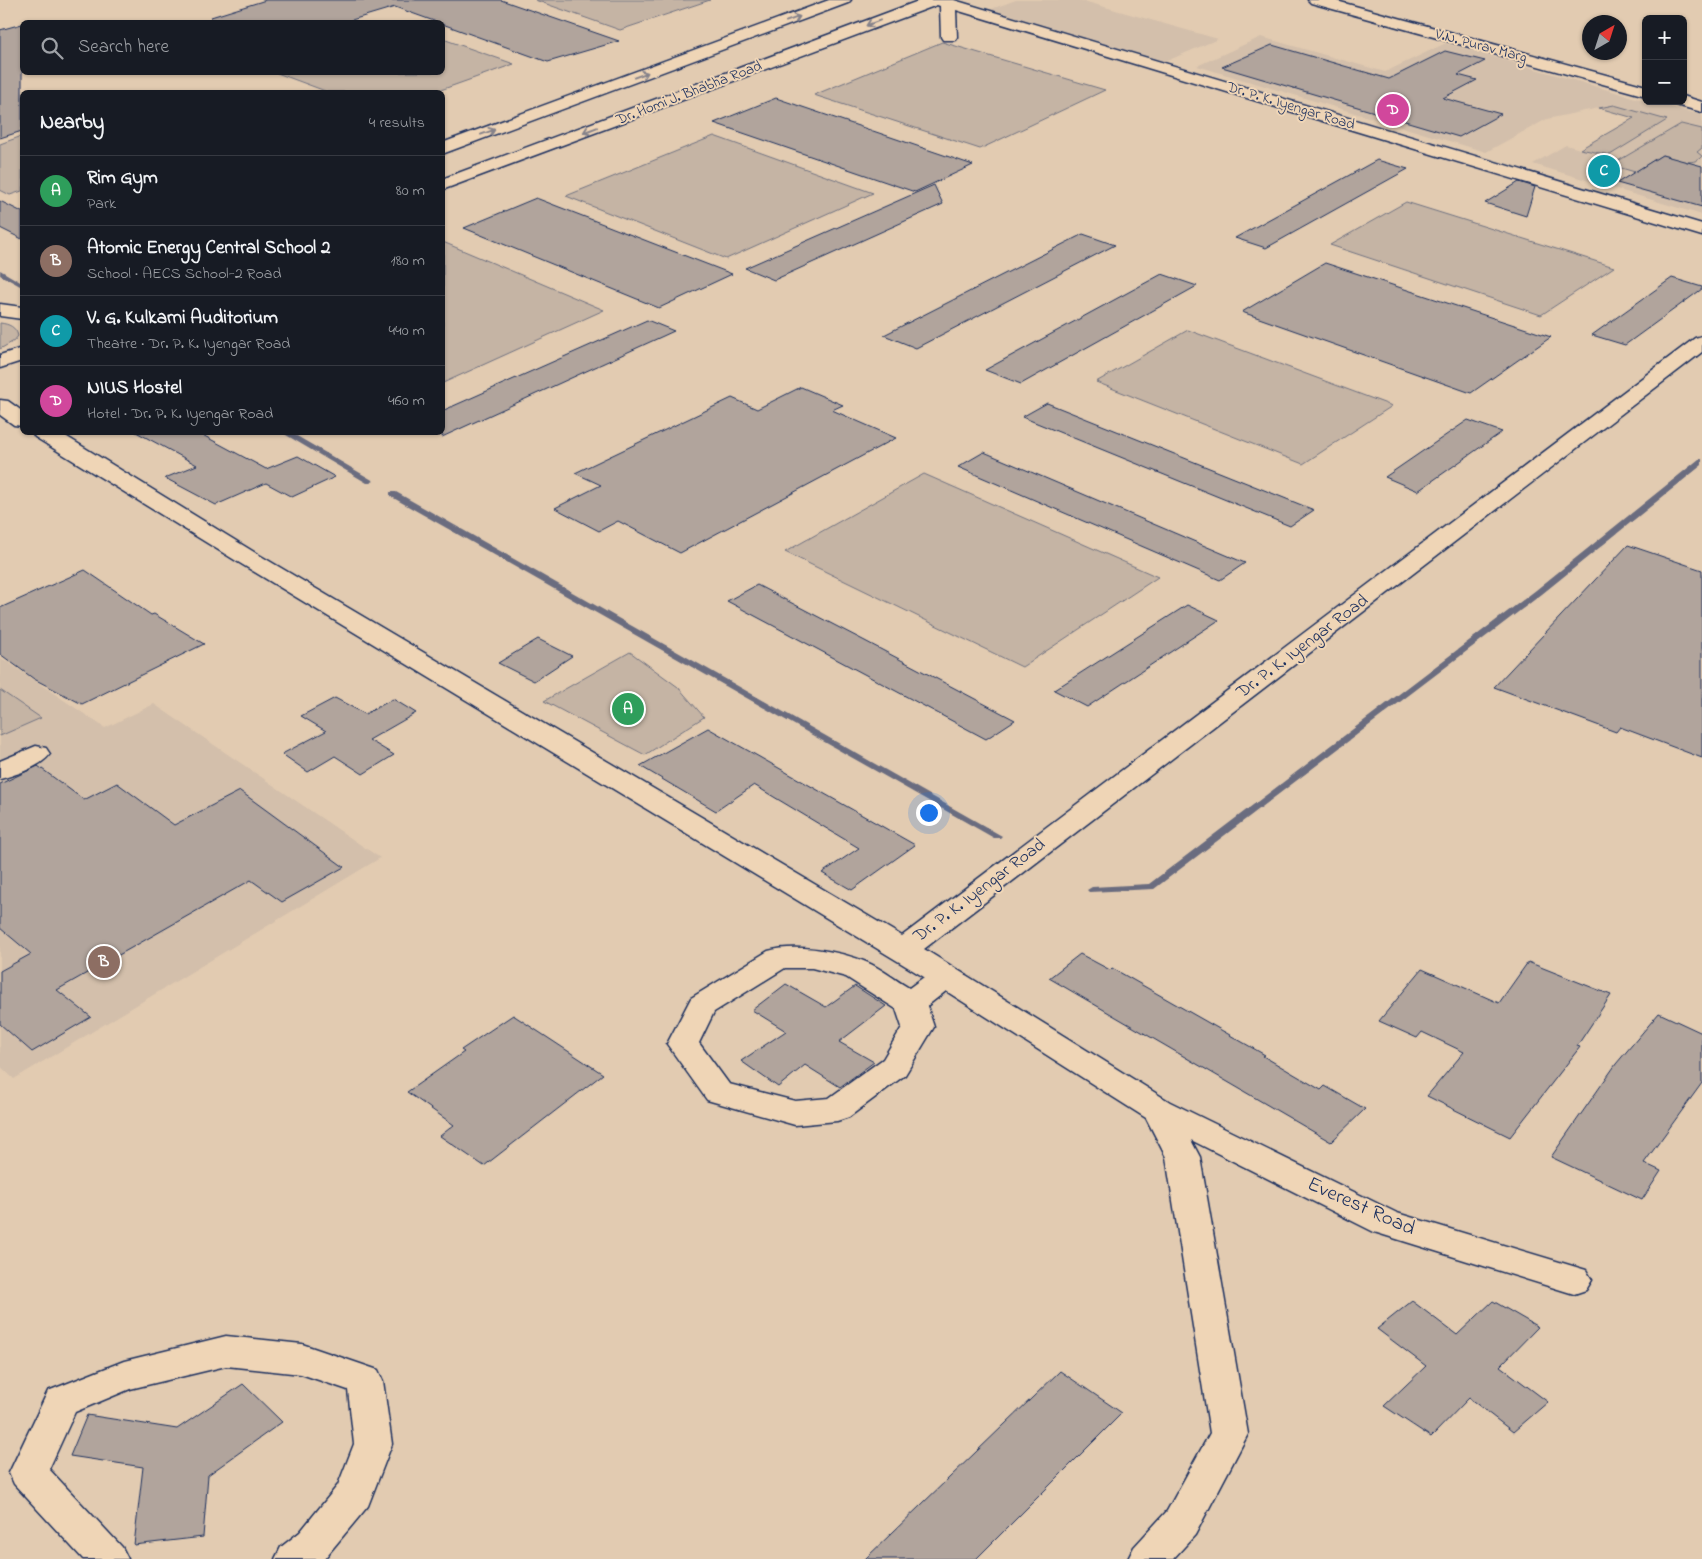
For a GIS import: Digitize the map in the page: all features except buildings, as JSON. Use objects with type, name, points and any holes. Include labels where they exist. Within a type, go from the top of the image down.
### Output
[{"type":"street","name":"Dr. Homi J. Bhabha Road","points":[[445,148],[843,0]]},
{"type":"street","name":"V.N. Purav Marg","points":[[1316,0],[1642,90]]},
{"type":"street","name":"V.N. Purav Marg","points":[[1346,0],[1642,82]]},
{"type":"street","name":"Dr. Homi J. Bhabha Road","points":[[445,184],[941,1]]},
{"type":"street","points":[[941,1],[949,37]]},
{"type":"street","name":"Dr. P. K. Iyengar Road","points":[[941,1],[1702,230]]},
{"type":"street","points":[[1687,94],[1702,98]]},
{"type":"street","points":[[1687,102],[1702,107]]},
{"type":"street","name":"Dr. P. K. Iyengar Road","points":[[903,950],[1702,342]]},
{"type":"street","points":[[0,362],[20,355]]},
{"type":"street","points":[[0,406],[20,419]]},
{"type":"street","name":"Everest Road","points":[[48,435],[263,567],[903,950],[1158,1110],[1386,1222],[1574,1280]]},
{"type":"street","points":[[0,771],[36,754]]},
{"type":"street","points":[[779,958],[812,958],[856,969],[910,1003],[918,1028],[894,1067],[837,1109],[796,1113],[718,1092],[683,1044],[702,1005],[779,958]]},
{"type":"street","points":[[910,1003],[945,976]]},
{"type":"street","points":[[1148,1559],[1181,1523],[1229,1434],[1184,1157],[1158,1110]]},
{"type":"street","points":[[108,1559],[28,1473],[62,1402],[124,1376],[226,1351],[302,1359],[365,1381],[373,1444],[354,1494],[314,1544],[295,1559]]},
{"type":"shaded area","points":[[535,0],[710,0],[620,30]]},
{"type":"shaded area","points":[[1016,0],[1080,0],[1218,39],[1162,63],[986,11]]},
{"type":"shaded area","points":[[1261,37],[1385,72],[1446,43],[1642,100],[1642,105],[1662,105],[1702,115],[1702,215],[1533,164],[1566,145],[1580,149],[1634,117],[1599,108],[1547,119],[1486,152],[1197,66]]},
{"type":"shaded area","points":[[445,40],[514,64],[441,90],[323,90],[282,75],[445,75]]},
{"type":"shaded area","points":[[942,42],[1105,90],[980,149],[814,95]]},
{"type":"shaded area","points":[[1614,105],[1667,120],[1610,155],[1580,149],[1634,118],[1599,108]]},
{"type":"shaded area","points":[[1681,124],[1702,129],[1702,148],[1697,152],[1702,156],[1698,160],[1689,162],[1662,155],[1635,172],[1611,165]]},
{"type":"shaded area","points":[[714,136],[873,193],[726,259],[566,196]]},
{"type":"shaded area","points":[[20,137],[20,192],[10,195],[0,190],[0,144]]},
{"type":"shaded area","points":[[1406,202],[1614,267],[1541,315],[1330,245]]},
{"type":"shaded area","points":[[445,243],[604,310],[445,382]]},
{"type":"shaded area","points":[[0,323],[12,327],[16,330],[18,336],[14,341],[0,349]]},
{"type":"shaded area","points":[[1188,330],[1392,406],[1303,464],[1096,382]]},
{"type":"shaded area","points":[[924,474],[1158,577],[1022,667],[785,552]]},
{"type":"shaded area","points":[[630,652],[678,687],[704,717],[645,755],[544,701]]},
{"type":"shaded area","points":[[0,657],[105,728],[154,704],[380,858],[14,1079],[0,1066]]},
{"type":"shaded area","points":[[0,690],[41,718],[0,736]]},
{"type":"waterway","points":[[0,272],[20,284]]},
{"type":"waterway","points":[[289,435],[370,481]]},
{"type":"waterway","points":[[1092,890],[1151,887],[1539,592],[1702,461]]},
{"type":"waterway","points":[[393,494],[997,836]]},
{"type":"place","name":"NIUS Hostel","points":[[1393,110]]},
{"type":"place","name":"V. G. Kulkarni Auditorium","points":[[1604,171]]},
{"type":"place","name":"Rim Gym","points":[[628,709]]},
{"type":"place","name":"Atomic Energy Central School 2","points":[[104,962]]}]
